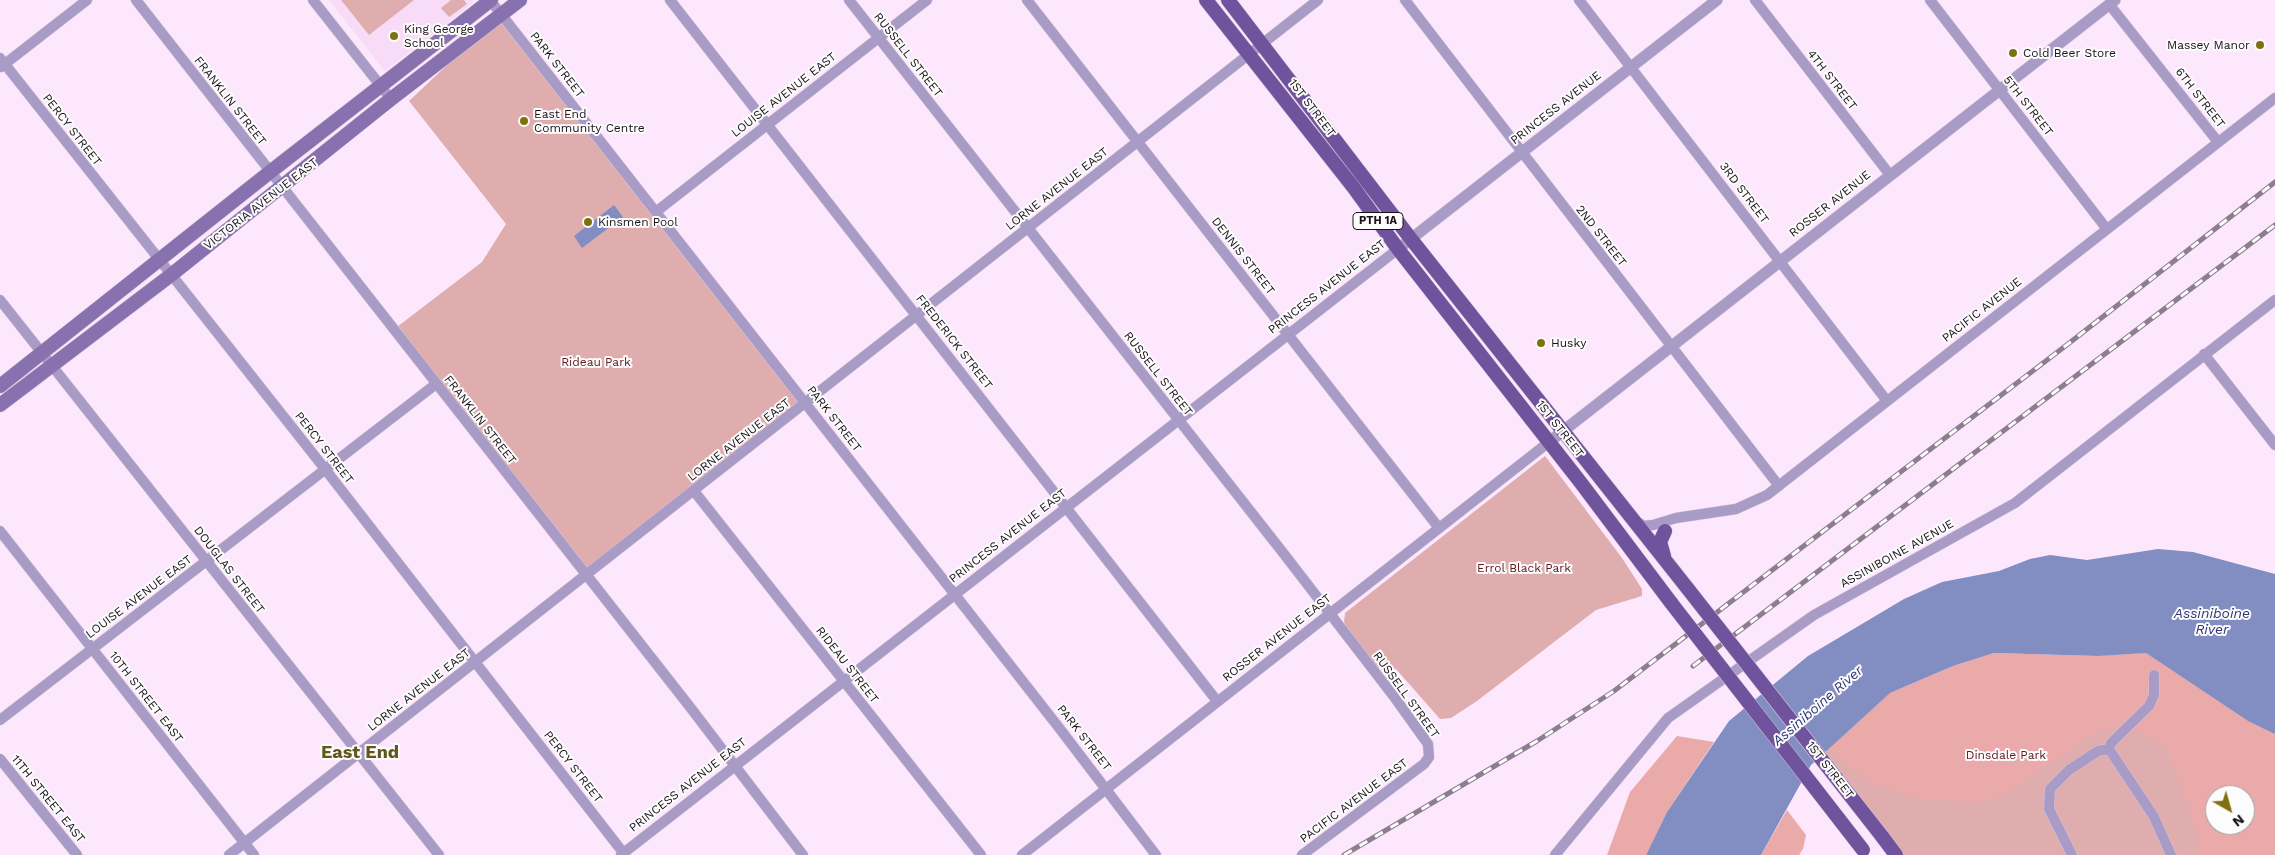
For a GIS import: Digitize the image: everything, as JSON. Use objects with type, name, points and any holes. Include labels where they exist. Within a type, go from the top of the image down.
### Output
[{"type":"main road","name":"VICTORIA AVENUE EAST","points":[[0,386],[491,0]]},
{"type":"main road","name":"VICTORIA AVENUE EAST","points":[[0,405],[282,188],[391,99],[520,0]]},
{"type":"main road","name":"1ST STREET","points":[[1206,0],[1354,188],[1398,249],[1581,483],[1865,853]]},
{"type":"main road","name":"1ST STREET","points":[[1228,0],[1411,238],[1896,855]]},
{"type":"main road","points":[[1581,483],[1612,514],[1635,542],[1642,544],[1650,542]]},
{"type":"main road","points":[[1665,531],[1660,542],[1660,548],[1667,564]]},
{"type":"street","points":[[2,64],[87,0]]},
{"type":"street","name":"FRANKLIN STREET","points":[[136,0],[803,855]]},
{"type":"street","points":[[313,0],[391,99]]},
{"type":"street","name":"PARK STREET","points":[[491,0],[956,594],[1156,855]]},
{"type":"street","name":"FREDERICK STREET","points":[[670,0],[1217,701]]},
{"type":"street","name":"RUSSELL STREET","points":[[849,0],[1029,227],[1424,738],[1429,748],[1429,757],[1420,768]]},
{"type":"street","name":"LOUISE AVENUE EAST","points":[[657,211],[927,0]]},
{"type":"street","name":"DENNIS STREET","points":[[1027,0],[1439,528]]},
{"type":"street","name":"LORNE AVENUE EAST","points":[[228,855],[806,404],[1318,0]]},
{"type":"street","name":"2ND STREET","points":[[1406,0],[1521,153],[1779,486]]},
{"type":"street","name":"3RD STREET","points":[[1579,0],[1887,401]]},
{"type":"street","name":"PRINCESS AVENUE","points":[[1411,238],[1717,0]]},
{"type":"street","name":"4TH STREET","points":[[1755,0],[1890,175]]},
{"type":"street","name":"5TH STREET","points":[[1930,0],[2106,228]]},
{"type":"street","name":"ROSSER AVENUE","points":[[1549,442],[2110,1]]},
{"type":"street","name":"6TH STREET","points":[[2110,1],[2218,142]]},
{"type":"street","name":"PERCY STREET","points":[[2,64],[171,274],[476,662],[623,854]]},
{"type":"street","name":"PACIFIC AVENUE","points":[[1630,516],[1641,524],[1649,526],[1691,515],[1736,509],[1758,499],[1779,486],[2106,228],[2275,98]]},
{"type":"street","name":"PRINCESS AVENUE EAST","points":[[623,854],[1411,238]]},
{"type":"street","name":"DOUGLAS STREET","points":[[0,300],[439,855]]},
{"type":"street","name":"ASSINIBOINE AVENUE","points":[[1555,855],[1668,718],[1814,615],[2015,502],[2275,300]]},
{"type":"street","points":[[2204,354],[2275,444]]},
{"type":"street","name":"LOUISE AVENUE EAST","points":[[0,720],[436,384]]},
{"type":"street","name":"ROSSER AVENUE EAST","points":[[1022,855],[1549,442]]},
{"type":"street","name":"RIDEAU STREET","points":[[694,491],[981,855]]},
{"type":"street","name":"PACIFIC AVENUE","points":[[1650,542],[1691,515]]},
{"type":"street","name":"10TH STREET EAST","points":[[0,531],[254,855]]},
{"type":"street","points":[[2109,749],[2111,743],[2149,706],[2154,695],[2154,675]]},
{"type":"street","points":[[2072,855],[2049,809],[2050,789],[2069,770],[2098,751],[2109,749]]},
{"type":"street","points":[[2109,749],[2154,817],[2171,855]]},
{"type":"street","name":"11TH STREET EAST","points":[[0,758],[77,855]]},
{"type":"street","name":"PACIFIC AVENUE EAST","points":[[1302,855],[1420,768]]},
{"type":"shaded area","name":"King George School","points":[[329,0],[472,0],[474,2],[385,71]]},
{"type":"green space","points":[[341,0],[414,0],[369,35]]},
{"type":"green space","points":[[451,0],[464,0],[467,4],[449,17],[441,8]]},
{"type":"green space","name":"Rideau Park","points":[[501,14],[805,404],[586,575],[393,330],[482,262],[506,224],[409,101]]},
{"type":"green space","name":"Errol Black Park","points":[[1545,456],[1622,558],[1642,589],[1642,596],[1596,610],[1477,701],[1451,718],[1440,719],[1396,669],[1378,668],[1347,628],[1344,622],[1345,613]]},
{"type":"green space","name":"Dinsdale Park","points":[[1994,653],[2098,656],[2146,653],[2248,721],[2275,734],[2275,855],[2202,855],[2190,809],[2166,747],[2123,725],[2093,734],[2003,796],[1978,802],[1921,799],[1872,784],[1828,749],[1890,693],[1953,666]]},
{"type":"green space","name":"Dinsdale Park","points":[[2146,653],[2248,721],[2275,733],[2275,855],[1899,855],[1821,755],[1890,693],[2098,656]]},
{"type":"green space","points":[[1677,736],[1714,742],[1667,812],[1646,855],[1607,855],[1630,792]]},
{"type":"green space","points":[[1787,810],[1806,835],[1803,849],[1799,855],[1761,855]]},
{"type":"water","points":[[614,205],[623,217],[582,248],[574,236]]},
{"type":"water","name":"Assiniboine River","points":[[2158,549],[2193,552],[2275,574],[2275,734],[2248,721],[2146,653],[2098,656],[1994,653],[1953,666],[1890,693],[1811,765],[1761,855],[1646,855],[1667,812],[1729,721],[1808,656],[1904,599],[1942,582],[1999,571],[2030,559],[2050,555],[2087,560]]},
{"type":"railway","points":[[1344,855],[1537,741],[1614,691],[2068,344],[2275,182]]},
{"type":"railway","points":[[1693,666],[2275,225]]},
{"type":"place","name":"King George School","points":[[394,36]]},
{"type":"place","name":"Massey Manor","points":[[2260,45]]},
{"type":"place","name":"Cold Beer Store","points":[[2013,53]]},
{"type":"place","name":"East End Community Centre","points":[[524,121]]},
{"type":"place","name":"Kinsmen Pool","points":[[588,222]]},
{"type":"place","name":"Husky","points":[[1541,343]]},
{"type":"district","name":"East End","points":[[360,753]]}]
